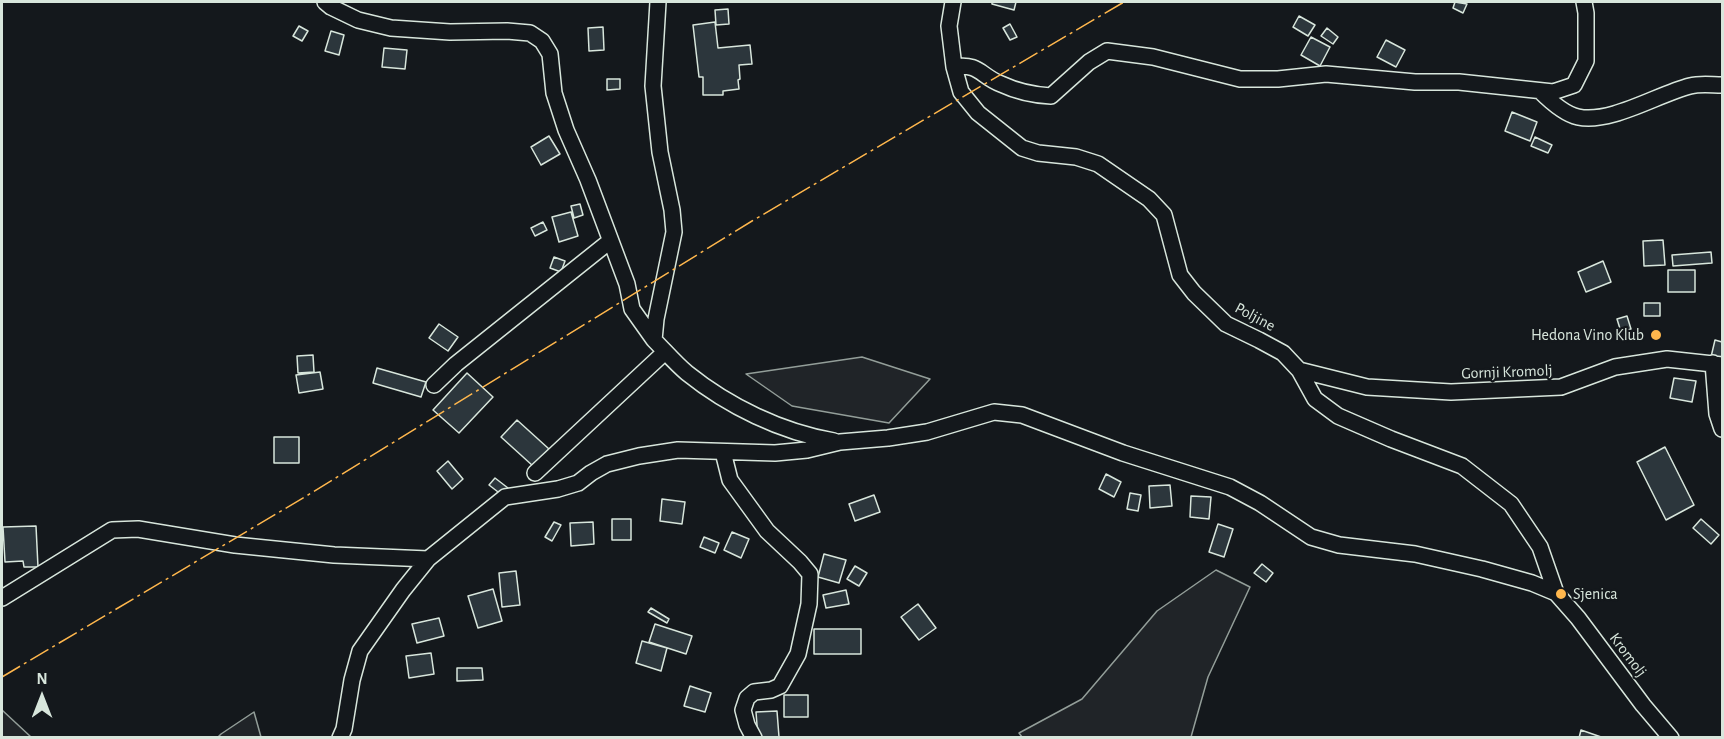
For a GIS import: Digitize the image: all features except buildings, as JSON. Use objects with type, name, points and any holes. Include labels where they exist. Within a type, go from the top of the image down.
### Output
[{"type":"street","points":[[325,2],[358,20],[391,28],[450,32],[507,31],[530,33],[542,41],[550,54],[554,93],[566,130],[588,180],[627,284],[632,309],[654,340],[687,372],[729,402],[770,422],[809,437],[840,442]]},
{"type":"street","points":[[654,340],[658,308],[674,232],[672,210],[660,152],[653,86],[658,2]]},
{"type":"street","name":"Poljine","points":[[953,2],[949,26],[954,67],[961,92],[978,113],[1022,148],[1038,153],[1076,157],[1098,164],[1149,199],[1164,215],[1180,275],[1194,293],[1226,324],[1283,353],[1299,370],[1315,399],[1338,416],[1390,439],[1462,466],[1511,504],[1540,547],[1556,593]]},
{"type":"street","points":[[954,67],[966,66],[978,69],[998,83],[1029,95],[1051,96],[1089,63],[1107,51],[1153,57],[1240,79],[1278,79],[1326,74],[1415,82],[1459,82],[1553,92],[1574,85],[1586,61],[1584,2]]},
{"type":"street","points":[[1540,91],[1552,104],[1577,117],[1596,118],[1690,86],[1722,85]]},
{"type":"street","points":[[434,385],[456,364],[610,241]]},
{"type":"street","points":[[535,473],[665,352]]},
{"type":"street","name":"Gornji Kromolj","points":[[1299,370],[1367,387],[1451,392],[1562,387],[1615,367],[1667,359],[1718,364],[1717,414],[1722,429]]},
{"type":"street","points":[[340,738],[344,729],[352,680],[360,651],[428,559],[505,497],[558,489],[578,483],[607,464],[639,456],[678,450],[775,453],[807,450],[840,442],[927,432],[994,412],[1022,416],[1124,453],[1230,487],[1260,503],[1311,537],[1339,545],[1415,555],[1482,569],[1532,583],[1556,593]]},
{"type":"street","points":[[723,452],[730,480],[767,531],[810,574],[809,604],[798,654],[780,686],[771,690],[753,692],[747,698],[743,710],[754,738]]},
{"type":"street","points":[[2,598],[112,530],[138,529],[235,545],[334,555],[428,559]]},
{"type":"street","name":"Kromolj","points":[[1556,593],[1671,738]]},
{"type":"shaded area","points":[[862,357],[930,379],[889,423],[792,406],[746,374]]},
{"type":"shaded area","points":[[1216,570],[1250,587],[1208,677],[1191,737],[1022,737],[1019,733],[1082,699],[1157,611]]},
{"type":"shaded area","points":[[2,710],[31,737],[2,737]]},
{"type":"shaded area","points":[[254,712],[261,737],[218,737],[221,734]]},
{"type":"power","points":[[2,677],[313,492],[752,221],[1124,2]]},
{"type":"place","name":"Hedona Vino Klub","points":[[1656,335]]},
{"type":"place","name":"Sjenica","points":[[1561,594]]}]
